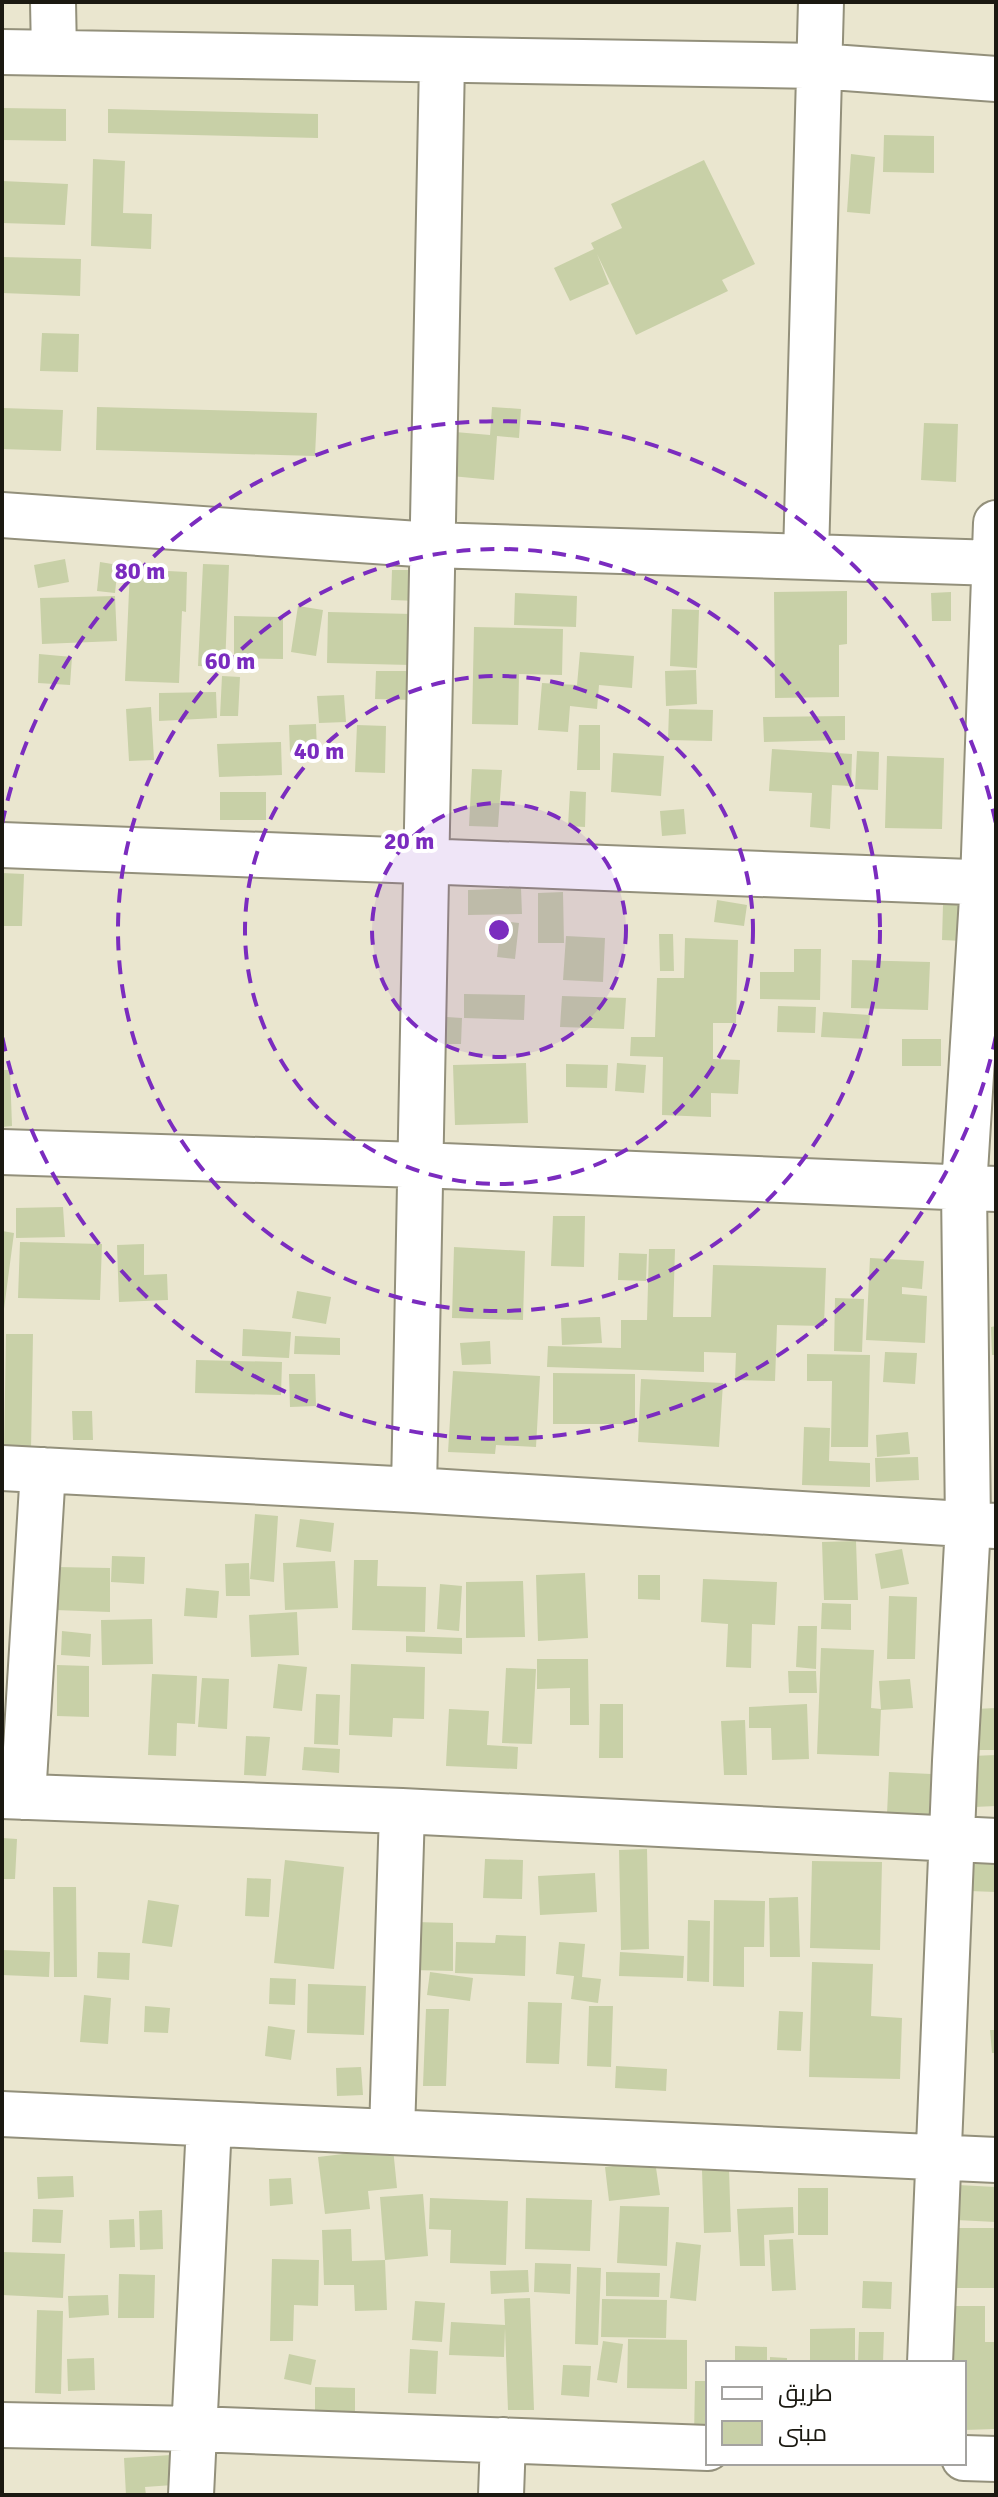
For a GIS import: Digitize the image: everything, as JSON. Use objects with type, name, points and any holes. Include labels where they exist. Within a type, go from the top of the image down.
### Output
[{"type":"street","points":[[53,2],[54,53]]},
{"type":"street","points":[[806,556],[821,2]]},
{"type":"street","points":[[2,52],[818,66],[996,79]]},
{"type":"street","points":[[414,1490],[442,61]]},
{"type":"street","points":[[2,515],[432,545],[806,556],[995,549],[980,1188],[982,1526],[951,1839],[930,2361]]},
{"type":"street","points":[[2,845],[989,882]]},
{"type":"street","points":[[2,1152],[980,1188]]},
{"type":"street","points":[[982,1526],[22,1469],[12,1797],[402,1811],[996,1841]]},
{"type":"street","points":[[392,2132],[402,1811]]},
{"type":"street","points":[[2,2114],[996,2160]]},
{"type":"street","points":[[191,2495],[209,2124]]},
{"type":"street","points":[[2,2425],[706,2448]]},
{"type":"street","points":[[501,2495],[503,2440]]},
{"type":"street","points":[[966,2458],[996,2459]]},
{"type":"building","points":[[2,108],[66,109],[66,141],[2,140]]},
{"type":"building","points":[[108,109],[318,114],[318,138],[108,133]]},
{"type":"building","points":[[884,135],[934,136],[934,173],[883,172]]},
{"type":"building","points":[[851,154],[875,157],[870,214],[847,212]]},
{"type":"building","points":[[93,159],[125,161],[123,213],[152,214],[151,249],[91,246]]},
{"type":"building","points":[[704,160],[755,264],[722,280],[728,291],[636,335],[597,254],[609,284],[570,301],[554,268],[594,249],[591,243],[622,228],[611,204]]},
{"type":"building","points":[[2,181],[68,184],[65,225],[2,223]]},
{"type":"building","points":[[2,257],[81,259],[80,296],[2,293]]},
{"type":"building","points":[[42,333],[79,334],[78,372],[40,371]]},
{"type":"building","points":[[97,407],[317,413],[315,456],[96,450]]},
{"type":"building","points":[[492,407],[521,409],[519,438],[497,436],[494,480],[451,476],[455,432],[490,435]]},
{"type":"building","points":[[2,408],[63,410],[61,451],[2,449]]},
{"type":"building","points":[[924,423],[958,424],[956,482],[921,480]]},
{"type":"building","points":[[65,559],[69,582],[38,588],[34,565]]},
{"type":"building","points":[[100,562],[118,565],[115,593],[97,591]]},
{"type":"building","points":[[203,564],[229,565],[225,667],[198,666]]},
{"type":"building","points":[[130,569],[187,572],[179,683],[125,681]]},
{"type":"building","points":[[392,570],[419,570],[419,601],[391,600]]},
{"type":"building","points":[[847,591],[847,644],[839,645],[839,697],[775,698],[774,592]]},
{"type":"building","points":[[951,592],[951,621],[932,621],[931,593]]},
{"type":"building","points":[[515,593],[577,596],[576,627],[514,625]]},
{"type":"building","points":[[115,596],[117,641],[42,644],[40,598]]},
{"type":"building","points":[[298,606],[323,610],[316,656],[291,652]]},
{"type":"building","points":[[672,609],[699,610],[697,668],[670,666]]},
{"type":"building","points":[[328,612],[412,614],[411,665],[327,663]]},
{"type":"building","points":[[234,616],[283,617],[283,659],[234,658]]},
{"type":"building","points":[[474,627],[563,629],[562,675],[519,674],[518,725],[472,724]]},
{"type":"building","points":[[580,652],[634,656],[632,688],[599,685],[597,709],[570,706],[568,732],[538,730],[542,683],[577,685]]},
{"type":"building","points":[[39,654],[72,657],[70,685],[38,683]]},
{"type":"building","points":[[696,670],[697,704],[666,706],[665,671]]},
{"type":"building","points":[[376,671],[413,671],[412,700],[375,699]]},
{"type":"building","points":[[222,676],[240,677],[238,716],[220,716]]},
{"type":"building","points":[[216,692],[217,718],[159,721],[159,693]]},
{"type":"building","points":[[344,695],[346,722],[319,723],[317,696]]},
{"type":"building","points":[[151,707],[154,760],[129,761],[126,709]]},
{"type":"building","points":[[669,709],[713,710],[712,741],[668,740]]},
{"type":"building","points":[[845,716],[845,740],[764,742],[763,717]]},
{"type":"building","points":[[316,724],[317,751],[290,753],[289,725]]},
{"type":"building","points":[[357,725],[386,726],[385,773],[355,772]]},
{"type":"building","points":[[579,725],[600,725],[600,770],[577,770]]},
{"type":"building","points":[[281,742],[282,775],[219,777],[217,744]]},
{"type":"building","points":[[772,749],[852,754],[851,786],[832,785],[830,829],[810,827],[812,793],[769,791]]},
{"type":"building","points":[[857,751],[879,752],[878,790],[855,789]]},
{"type":"building","points":[[613,753],[664,756],[661,796],[611,792]]},
{"type":"building","points":[[887,756],[944,758],[942,829],[885,828]]},
{"type":"building","points":[[472,769],[502,770],[498,827],[469,826]]},
{"type":"building","points":[[570,791],[586,792],[585,827],[568,826]]},
{"type":"building","points":[[220,792],[266,792],[266,820],[220,820]]},
{"type":"building","points":[[684,809],[686,834],[662,836],[660,811]]},
{"type":"building","points":[[2,873],[24,874],[22,926],[2,926]]},
{"type":"building","points":[[521,888],[522,914],[468,915],[468,890]]},
{"type":"building","points":[[563,892],[564,943],[538,943],[538,893]]},
{"type":"building","points":[[717,900],[747,905],[744,926],[714,922]]},
{"type":"building","points":[[943,905],[964,905],[964,941],[942,940]]},
{"type":"building","points":[[501,921],[519,923],[515,959],[497,957]]},
{"type":"building","points":[[659,934],[673,934],[674,971],[660,971]]},
{"type":"building","points":[[566,936],[605,938],[603,982],[563,980]]},
{"type":"building","points":[[685,938],[738,940],[736,1023],[713,1023],[713,1059],[740,1060],[738,1094],[711,1093],[711,1117],[662,1115],[663,1057],[630,1056],[631,1037],[655,1037],[657,978],[684,978]]},
{"type":"building","points":[[794,949],[821,949],[820,1000],[760,999],[760,972],[794,972]]},
{"type":"building","points":[[852,960],[930,962],[928,1010],[851,1008]]},
{"type":"building","points":[[464,994],[525,995],[524,1020],[464,1018]]},
{"type":"building","points":[[562,996],[626,998],[624,1029],[560,1027]]},
{"type":"building","points":[[778,1006],[816,1007],[815,1033],[777,1032]]},
{"type":"building","points":[[823,1012],[870,1015],[868,1039],[821,1037]]},
{"type":"building","points":[[432,1016],[462,1018],[461,1044],[432,1044]]},
{"type":"building","points":[[902,1039],[941,1039],[941,1066],[902,1066]]},
{"type":"building","points":[[526,1063],[528,1123],[455,1125],[453,1065]]},
{"type":"building","points":[[617,1063],[646,1065],[644,1093],[615,1091]]},
{"type":"building","points":[[566,1064],[608,1065],[607,1088],[566,1087]]},
{"type":"building","points":[[2,1070],[10,1070],[12,1126],[2,1127]]},
{"type":"building","points":[[63,1207],[65,1237],[16,1238],[16,1208]]},
{"type":"building","points":[[553,1216],[585,1216],[584,1267],[551,1266]]},
{"type":"building","points":[[2,1231],[14,1233],[4,1309],[2,1309]]},
{"type":"building","points":[[20,1242],[102,1244],[100,1300],[18,1298]]},
{"type":"building","points":[[144,1244],[144,1275],[167,1274],[168,1300],[119,1302],[117,1245]]},
{"type":"building","points":[[454,1247],[525,1251],[523,1320],[452,1318]]},
{"type":"building","points":[[649,1249],[675,1249],[673,1317],[711,1317],[713,1265],[826,1268],[824,1326],[777,1325],[775,1381],[735,1380],[736,1353],[704,1352],[704,1372],[547,1367],[548,1346],[621,1348],[621,1320],[647,1320]]},
{"type":"building","points":[[619,1253],[647,1254],[646,1281],[618,1280]]},
{"type":"building","points":[[870,1258],[924,1261],[922,1289],[902,1287],[902,1294],[927,1296],[925,1343],[866,1340]]},
{"type":"building","points":[[297,1291],[331,1297],[326,1324],[292,1318]]},
{"type":"building","points":[[835,1298],[864,1299],[862,1352],[834,1351]]},
{"type":"building","points":[[600,1317],[602,1343],[562,1345],[561,1318]]},
{"type":"building","points":[[996,1326],[996,1355],[992,1355],[991,1327]]},
{"type":"building","points":[[243,1329],[291,1332],[289,1358],[242,1356]]},
{"type":"building","points":[[6,1334],[33,1334],[31,1450],[4,1450]]},
{"type":"building","points":[[295,1336],[340,1338],[340,1355],[294,1354]]},
{"type":"building","points":[[490,1341],[491,1364],[462,1365],[460,1343]]},
{"type":"building","points":[[885,1352],[917,1353],[915,1384],[883,1382]]},
{"type":"building","points":[[807,1354],[870,1355],[868,1447],[831,1447],[832,1381],[807,1381]]},
{"type":"building","points":[[196,1360],[282,1362],[281,1395],[195,1393]]},
{"type":"building","points":[[453,1371],[540,1376],[536,1447],[496,1445],[495,1454],[448,1452]]},
{"type":"building","points":[[553,1373],[635,1374],[635,1424],[553,1424]]},
{"type":"building","points":[[289,1374],[315,1374],[316,1406],[290,1407]]},
{"type":"building","points":[[641,1379],[723,1383],[719,1447],[638,1442]]},
{"type":"building","points":[[72,1411],[92,1411],[93,1440],[73,1440]]},
{"type":"building","points":[[804,1427],[830,1428],[829,1461],[870,1463],[870,1487],[802,1485]]},
{"type":"building","points":[[908,1432],[910,1454],[877,1457],[876,1435]]},
{"type":"building","points":[[918,1457],[919,1480],[876,1482],[875,1458]]},
{"type":"building","points":[[255,1514],[278,1516],[274,1582],[250,1579]]},
{"type":"building","points":[[300,1519],[334,1523],[331,1552],[296,1547]]},
{"type":"building","points":[[856,1541],[858,1600],[824,1600],[822,1542]]},
{"type":"building","points":[[902,1549],[909,1584],[881,1589],[875,1554]]},
{"type":"building","points":[[112,1556],[145,1557],[144,1584],[111,1582]]},
{"type":"building","points":[[354,1560],[378,1560],[377,1586],[426,1587],[425,1632],[352,1630]]},
{"type":"building","points":[[335,1561],[338,1608],[285,1610],[283,1563]]},
{"type":"building","points":[[249,1563],[250,1596],[226,1596],[225,1564]]},
{"type":"building","points":[[56,1567],[110,1568],[110,1612],[55,1610]]},
{"type":"building","points":[[585,1573],[588,1638],[538,1641],[536,1575]]},
{"type":"building","points":[[638,1575],[660,1575],[660,1600],[638,1599]]},
{"type":"building","points":[[703,1579],[777,1582],[775,1625],[752,1624],[751,1668],[726,1667],[728,1624],[701,1622]]},
{"type":"building","points":[[523,1581],[525,1637],[466,1638],[466,1582]]},
{"type":"building","points":[[440,1584],[462,1586],[459,1631],[437,1629]]},
{"type":"building","points":[[186,1588],[219,1591],[217,1618],[184,1616]]},
{"type":"building","points":[[889,1596],[917,1597],[915,1659],[887,1659]]},
{"type":"building","points":[[822,1603],[851,1604],[851,1630],[821,1629]]},
{"type":"building","points":[[297,1612],[299,1655],[251,1657],[249,1615]]},
{"type":"building","points":[[152,1619],[153,1664],[102,1665],[101,1620]]},
{"type":"building","points":[[798,1626],[817,1626],[816,1669],[796,1667]]},
{"type":"building","points":[[62,1631],[91,1634],[90,1657],[61,1655]]},
{"type":"building","points":[[406,1636],[462,1638],[462,1654],[406,1652]]},
{"type":"building","points":[[821,1648],[874,1650],[871,1708],[881,1709],[879,1756],[817,1754]]},
{"type":"building","points":[[537,1659],[588,1659],[589,1725],[570,1725],[570,1688],[537,1689]]},
{"type":"building","points":[[278,1664],[307,1667],[302,1711],[273,1708]]},
{"type":"building","points":[[351,1664],[425,1667],[424,1719],[393,1718],[392,1737],[349,1735]]},
{"type":"building","points":[[57,1665],[89,1666],[89,1717],[57,1716]]},
{"type":"building","points":[[506,1668],[536,1669],[532,1744],[502,1743]]},
{"type":"building","points":[[788,1671],[816,1671],[817,1693],[789,1693]]},
{"type":"building","points":[[152,1674],[197,1676],[195,1724],[177,1723],[176,1756],[148,1755]]},
{"type":"building","points":[[202,1678],[229,1679],[227,1729],[198,1727]]},
{"type":"building","points":[[910,1679],[913,1708],[881,1710],[879,1681]]},
{"type":"building","points":[[316,1694],[340,1695],[338,1745],[314,1744]]},
{"type":"building","points":[[600,1704],[623,1704],[623,1758],[599,1758]]},
{"type":"building","points":[[807,1704],[809,1759],[772,1760],[771,1728],[749,1728],[749,1707]]},
{"type":"building","points":[[996,1708],[996,1750],[977,1750],[975,1709]]},
{"type":"building","points":[[449,1709],[489,1711],[487,1745],[518,1747],[517,1769],[446,1766]]},
{"type":"building","points":[[745,1720],[747,1775],[724,1775],[721,1721]]},
{"type":"building","points":[[2,1729],[8,1729],[7,1775],[2,1775]]},
{"type":"building","points":[[246,1736],[270,1737],[266,1776],[244,1775]]},
{"type":"building","points":[[304,1747],[340,1749],[339,1773],[302,1770]]},
{"type":"building","points":[[996,1755],[996,1806],[974,1807],[972,1756]]},
{"type":"building","points":[[889,1772],[931,1774],[929,1816],[887,1814]]},
{"type":"building","points":[[2,1838],[17,1839],[15,1879],[2,1879]]},
{"type":"building","points":[[647,1849],[649,1949],[621,1950],[619,1850]]},
{"type":"building","points":[[485,1859],[523,1860],[522,1899],[483,1898]]},
{"type":"building","points":[[285,1860],[344,1867],[334,1969],[274,1963]]},
{"type":"building","points":[[812,1861],[882,1862],[880,1950],[810,1948]]},
{"type":"building","points":[[971,1863],[996,1864],[996,1892],[969,1891]]},
{"type":"building","points":[[595,1873],[597,1912],[540,1915],[538,1876]]},
{"type":"building","points":[[247,1878],[271,1879],[269,1917],[245,1916]]},
{"type":"building","points":[[53,1887],[76,1887],[77,1977],[54,1977]]},
{"type":"building","points":[[798,1897],[800,1957],[770,1957],[769,1898]]},
{"type":"building","points":[[148,1900],[179,1905],[172,1947],[142,1943]]},
{"type":"building","points":[[714,1900],[765,1901],[764,1947],[744,1947],[744,1987],[713,1986]]},
{"type":"building","points":[[688,1920],[710,1921],[709,1982],[687,1981]]},
{"type":"building","points":[[415,1922],[453,1923],[453,1971],[413,1970]]},
{"type":"building","points":[[496,1935],[526,1936],[525,1976],[455,1973],[456,1942],[495,1943]]},
{"type":"building","points":[[559,1942],[585,1944],[582,1977],[601,1979],[598,2003],[571,1999],[574,1976],[556,1974]]},
{"type":"building","points":[[2,1950],[50,1952],[49,1977],[2,1975]]},
{"type":"building","points":[[98,1952],[130,1953],[129,1980],[97,1978]]},
{"type":"building","points":[[620,1952],[684,1956],[683,1978],[619,1976]]},
{"type":"building","points":[[812,1962],[873,1964],[871,2016],[902,2018],[900,2079],[809,2077]]},
{"type":"building","points":[[430,1972],[473,1978],[470,2001],[427,1995]]},
{"type":"building","points":[[270,1978],[296,1979],[295,2005],[269,2004]]},
{"type":"building","points":[[308,1984],[366,1986],[364,2035],[307,2033]]},
{"type":"building","points":[[84,1995],[111,1998],[108,2044],[80,2042]]},
{"type":"building","points":[[528,2002],[562,2003],[559,2064],[526,2063]]},
{"type":"building","points":[[145,2006],[170,2008],[168,2033],[144,2032]]},
{"type":"building","points":[[589,2006],[613,2006],[611,2067],[587,2066]]},
{"type":"building","points":[[426,2009],[449,2009],[446,2086],[423,2086]]},
{"type":"building","points":[[779,2011],[803,2012],[801,2051],[777,2050]]},
{"type":"building","points":[[268,2026],[295,2030],[291,2060],[265,2056]]},
{"type":"building","points":[[990,2030],[996,2030],[996,2053],[992,2053]]},
{"type":"building","points":[[616,2066],[667,2069],[666,2091],[615,2088]]},
{"type":"building","points":[[361,2067],[363,2095],[337,2096],[336,2068]]},
{"type":"building","points":[[393,2148],[397,2188],[368,2191],[370,2209],[325,2214],[318,2157]]},
{"type":"building","points":[[655,2161],[660,2195],[609,2201],[605,2167]]},
{"type":"building","points":[[729,2169],[731,2232],[704,2233],[702,2170]]},
{"type":"building","points":[[73,2176],[74,2197],[38,2199],[37,2177]]},
{"type":"building","points":[[291,2178],[293,2204],[270,2206],[269,2179]]},
{"type":"building","points":[[958,2185],[996,2187],[996,2222],[956,2220]]},
{"type":"building","points":[[798,2188],[828,2188],[828,2235],[798,2235]]},
{"type":"building","points":[[423,2194],[428,2256],[385,2260],[380,2197]]},
{"type":"building","points":[[430,2198],[508,2201],[506,2265],[450,2263],[451,2230],[429,2229]]},
{"type":"building","points":[[526,2198],[592,2200],[590,2251],[525,2249]]},
{"type":"building","points":[[620,2206],[669,2207],[667,2266],[617,2263]]},
{"type":"building","points":[[793,2207],[794,2233],[764,2235],[765,2266],[740,2266],[737,2209]]},
{"type":"building","points":[[33,2209],[63,2210],[61,2243],[32,2242]]},
{"type":"building","points":[[162,2210],[163,2249],[140,2250],[139,2211]]},
{"type":"building","points":[[134,2219],[135,2247],[110,2248],[109,2220]]},
{"type":"building","points":[[955,2228],[996,2228],[996,2288],[955,2288]]},
{"type":"building","points":[[351,2229],[352,2261],[385,2260],[387,2310],[355,2311],[354,2285],[324,2285],[322,2230]]},
{"type":"building","points":[[793,2239],[796,2290],[772,2291],[769,2240]]},
{"type":"building","points":[[676,2242],[701,2245],[696,2301],[670,2298]]},
{"type":"building","points":[[2,2252],[65,2254],[63,2298],[2,2295]]},
{"type":"building","points":[[272,2259],[319,2260],[318,2306],[294,2305],[293,2341],[270,2341]]},
{"type":"building","points":[[535,2263],[571,2264],[570,2294],[534,2292]]},
{"type":"building","points":[[577,2267],[601,2268],[598,2345],[575,2344]]},
{"type":"building","points":[[528,2270],[529,2292],[491,2294],[490,2271]]},
{"type":"building","points":[[606,2272],[660,2273],[659,2297],[606,2296]]},
{"type":"building","points":[[119,2274],[155,2275],[154,2318],[118,2318]]},
{"type":"building","points":[[863,2281],[892,2282],[891,2309],[862,2308]]},
{"type":"building","points":[[108,2295],[109,2315],[69,2318],[68,2296]]},
{"type":"building","points":[[530,2298],[534,2410],[508,2410],[505,2328],[504,2357],[449,2355],[451,2322],[505,2325],[504,2299]]},
{"type":"building","points":[[602,2299],[667,2300],[666,2338],[601,2337]]},
{"type":"building","points":[[415,2301],[445,2303],[442,2342],[412,2340]]},
{"type":"building","points":[[950,2306],[985,2306],[985,2342],[996,2342],[994,2429],[966,2430],[966,2361],[950,2361]]},
{"type":"building","points":[[37,2310],[63,2311],[61,2394],[35,2393]]},
{"type":"building","points":[[855,2328],[855,2361],[810,2361],[810,2329]]},
{"type":"building","points":[[859,2332],[884,2332],[883,2361],[858,2361]]},
{"type":"building","points":[[628,2339],[687,2340],[687,2389],[627,2388]]},
{"type":"building","points":[[603,2341],[623,2344],[617,2383],[597,2380]]},
{"type":"building","points":[[735,2346],[767,2347],[767,2361],[735,2361]]},
{"type":"building","points":[[410,2349],[438,2351],[436,2394],[408,2393]]},
{"type":"building","points":[[289,2354],[316,2360],[311,2385],[284,2379]]},
{"type":"building","points":[[770,2357],[787,2358],[787,2361],[770,2361]]},
{"type":"building","points":[[94,2358],[95,2390],[68,2391],[67,2359]]},
{"type":"building","points":[[563,2365],[591,2366],[589,2397],[561,2395]]},
{"type":"building","points":[[695,2381],[706,2381],[706,2438],[694,2438]]},
{"type":"building","points":[[315,2387],[355,2388],[355,2421],[315,2420]]},
{"type":"building","points":[[171,2455],[173,2485],[145,2487],[146,2495],[126,2495],[124,2458]]}]
